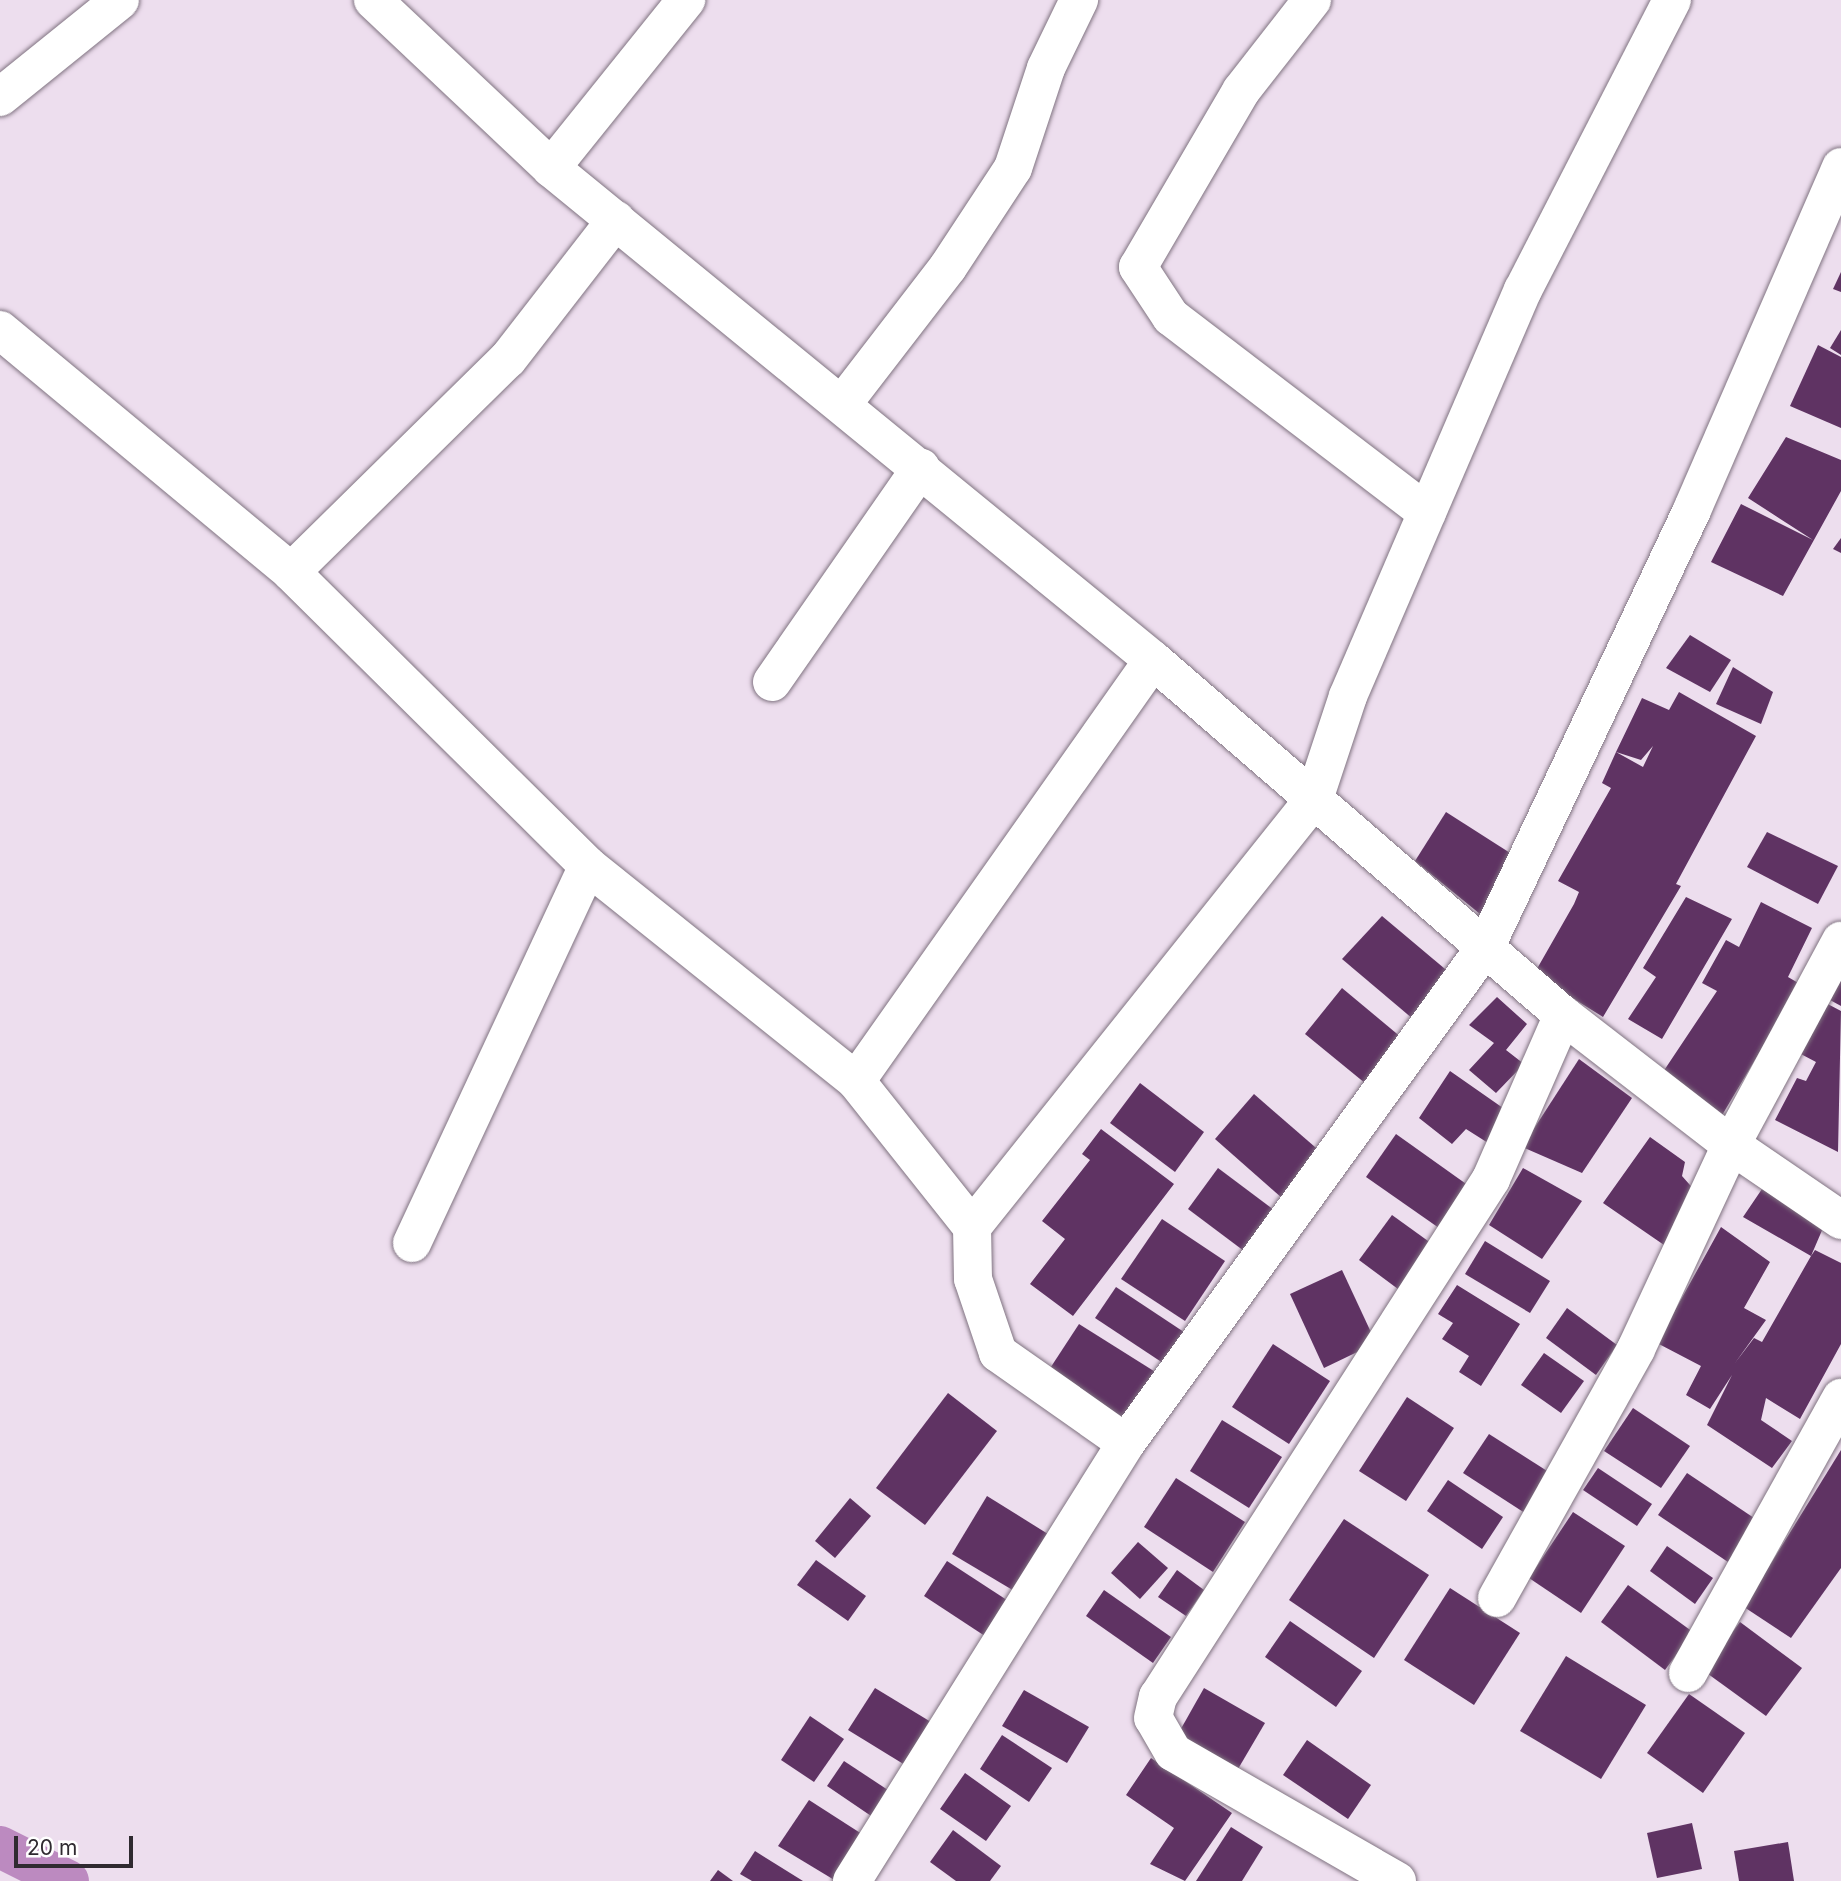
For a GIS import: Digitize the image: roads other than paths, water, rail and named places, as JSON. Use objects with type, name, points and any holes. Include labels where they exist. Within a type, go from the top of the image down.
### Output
[{"type":"street","points":[[0,97],[120,0]]},
{"type":"street","points":[[373,0],[551,168],[844,402],[1153,660],[1563,1015],[1731,1145],[1841,1220]]},
{"type":"street","points":[[551,168],[686,0]]},
{"type":"street","points":[[844,402],[948,267],[1013,167],[1046,68],[1079,0]]},
{"type":"street","points":[[1312,0],[1241,91],[1138,267],[1171,317],[1427,513]]},
{"type":"street","points":[[972,1227],[1314,799],[1348,696],[1523,290],[1672,0]]},
{"type":"street","points":[[852,1881],[1126,1443],[1486,946],[1692,510],[1841,167]]},
{"type":"street","points":[[291,572],[508,359],[616,220]]},
{"type":"street","points":[[0,330],[291,572],[589,866],[856,1081],[972,1227],[973,1279],[998,1353],[1126,1443]]},
{"type":"street","points":[[772,682],[921,468]]},
{"type":"street","points":[[856,1081],[1153,660]]},
{"type":"street","points":[[412,1243],[589,866]]},
{"type":"street","points":[[1497,1598],[1636,1349],[1731,1145],[1841,941]]},
{"type":"street","points":[[1397,1881],[1173,1752],[1153,1718],[1158,1697],[1491,1179],[1563,1015]]},
{"type":"street","points":[[1688,1672],[1841,1398]]},
{"type":"waterway","points":[[0,1847],[68,1881]]}]
